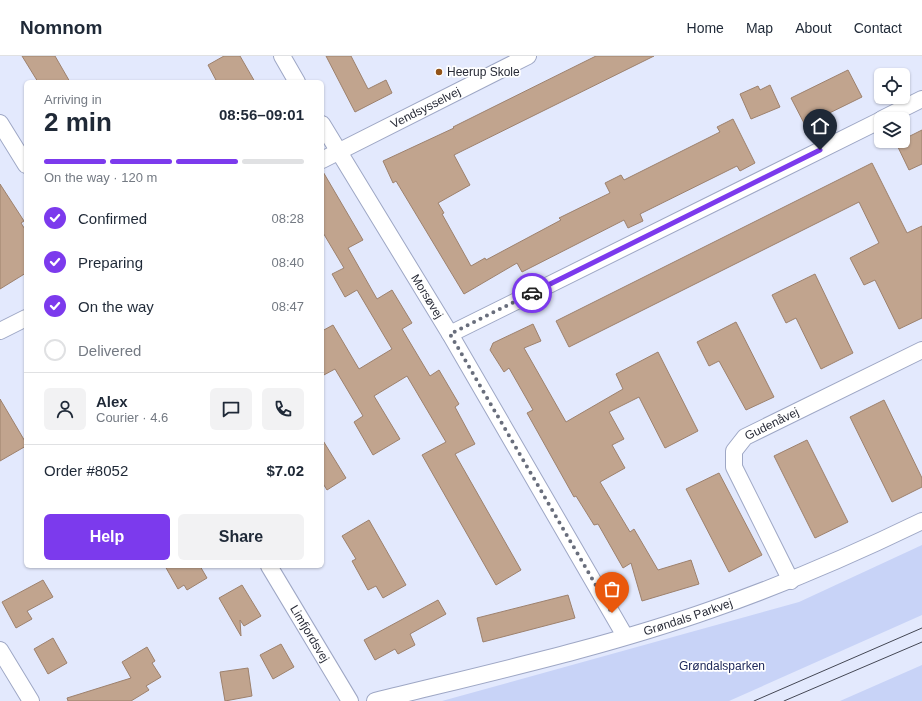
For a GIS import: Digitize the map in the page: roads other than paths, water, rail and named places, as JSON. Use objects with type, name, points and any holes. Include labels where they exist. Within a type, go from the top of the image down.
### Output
[{"type":"street","points":[[282,56],[296,80]]},
{"type":"street","name":"Vendsysselvej","points":[[324,159],[528,56]]},
{"type":"street","points":[[896,112],[922,99]]},
{"type":"street","points":[[0,123],[24,162]]},
{"type":"street","points":[[450,334],[874,123]]},
{"type":"street","name":"Morsøvej","points":[[324,127],[450,334],[625,636]]},
{"type":"street","points":[[0,331],[24,319]]},
{"type":"street","name":"Gudenåvej","points":[[791,581],[734,467],[734,451],[745,437],[922,350]]},
{"type":"street","name":"Grøndals Parkvej","points":[[374,701],[625,636],[712,610],[791,581],[859,552],[922,521]]},
{"type":"street","name":"Limfjordsvej","points":[[270,568],[350,701]]},
{"type":"street","points":[[0,650],[31,701]]},
{"type":"tram line","points":[[754,701],[922,628]]},
{"type":"tram line","points":[[784,701],[922,642]]},
{"type":"place","name":"Heerup Skole","points":[[439,72]]},
{"type":"park label","name":"Grøndalsparken","points":[[722,666]]}]
